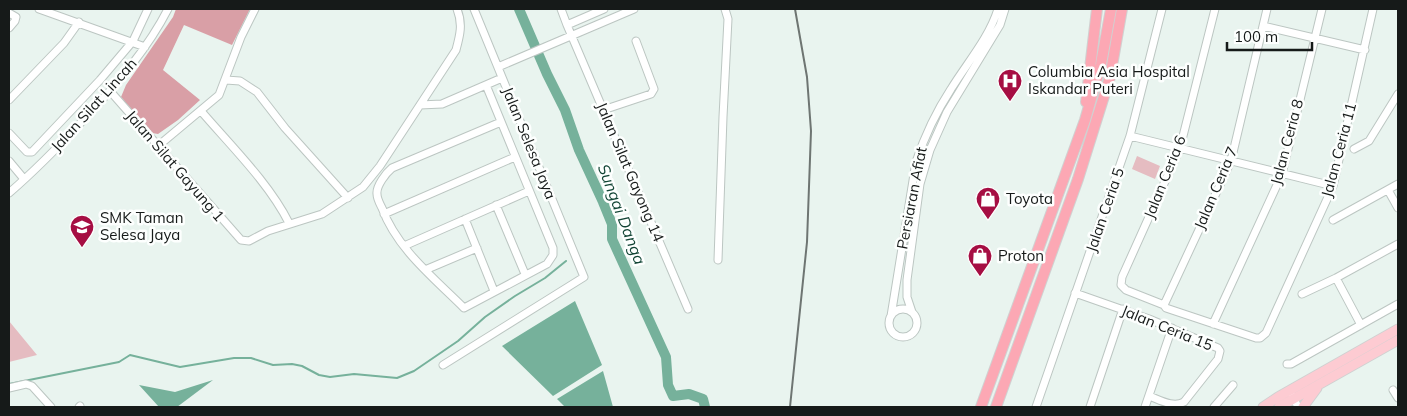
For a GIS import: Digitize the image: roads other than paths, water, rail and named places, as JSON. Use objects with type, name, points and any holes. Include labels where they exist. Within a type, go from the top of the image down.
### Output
[{"type":"highway","points":[[1085,120],[1088,72],[1096,9]]},
{"type":"highway","points":[[981,407],[1085,120],[1098,73],[1112,9]]},
{"type":"highway","points":[[996,407],[1051,258],[1084,161],[1110,77],[1122,9]]},
{"type":"main road","points":[[1294,399],[1398,329]]},
{"type":"main road","points":[[1264,407],[1294,399],[1398,340]]},
{"type":"main road","points":[[1303,407],[1320,384]]},
{"type":"street","points":[[39,9],[133,41],[145,47]]},
{"type":"street","points":[[9,133],[22,149],[32,152],[100,80],[133,41],[148,9]]},
{"type":"street","name":"Jalan Silat Lincah","points":[[9,192],[110,91],[145,47],[168,9]]},
{"type":"street","points":[[158,146],[219,94],[255,9]]},
{"type":"street","points":[[201,111],[280,203],[290,223],[322,214],[363,187],[380,166],[415,113],[456,50],[461,34],[461,24],[456,9]]},
{"type":"street","name":"Jalan Selesa Jaya","points":[[443,365],[584,277],[474,9]]},
{"type":"street","name":"Jalan Silat Gayong 14","points":[[561,9],[688,309]]},
{"type":"street","points":[[567,25],[604,9]]},
{"type":"street","points":[[498,67],[634,9]]},
{"type":"street","points":[[718,260],[722,117],[728,19],[725,9]]},
{"type":"street","name":"Jalan Ceria 5","points":[[1036,407],[1130,136],[1162,9]]},
{"type":"street","name":"Jalan Ceria 6","points":[[1164,305],[1126,290],[1121,285],[1122,277],[1180,148],[1215,9]]},
{"type":"street","name":"Jalan Ceria 7","points":[[1164,305],[1231,161],[1267,9]]},
{"type":"street","name":"Jalan Ceria 8","points":[[1213,324],[1282,174],[1322,9]]},
{"type":"street","name":"Jalan Ceria 11","points":[[1213,324],[1253,337],[1260,338],[1266,333],[1333,186],[1373,9]]},
{"type":"street","name":"Persiaran Afiat","points":[[1001,10],[1000,25],[959,92],[930,150],[920,184],[906,287],[912,312],[918,324],[914,333],[906,337],[897,336],[889,325],[916,162],[932,119],[1001,10]]},
{"type":"street","points":[[9,28],[15,21],[12,15]]},
{"type":"street","points":[[9,100],[64,43],[79,22]]},
{"type":"street","points":[[1263,26],[1365,50]]},
{"type":"street","points":[[603,110],[651,94],[654,89],[636,41]]},
{"type":"street","points":[[420,104],[442,104],[502,78]]},
{"type":"street","points":[[958,78],[965,84]]},
{"type":"street","points":[[226,80],[240,81],[257,92],[285,128],[348,198]]},
{"type":"street","points":[[486,85],[553,248],[553,255],[547,264],[464,308],[425,270],[404,246],[388,225],[377,194],[388,171],[392,168],[501,122]]},
{"type":"street","points":[[951,87],[959,92]]},
{"type":"street","name":"Jalan Silat Gayung 1","points":[[110,91],[241,240],[249,241],[290,223]]},
{"type":"street","points":[[1354,149],[1369,141],[1398,94]]},
{"type":"street","points":[[1130,136],[1333,186]]},
{"type":"street","points":[[384,214],[514,157]]},
{"type":"street","points":[[9,161],[24,179]]},
{"type":"street","points":[[1333,220],[1398,184]]},
{"type":"street","points":[[1388,190],[1398,208]]},
{"type":"street","points":[[404,246],[529,191]]},
{"type":"street","points":[[496,205],[525,274]]},
{"type":"street","points":[[465,219],[494,291]]},
{"type":"street","points":[[1302,294],[1336,278],[1398,244]]},
{"type":"street","points":[[425,270],[477,248]]},
{"type":"street","points":[[1336,278],[1362,325]]},
{"type":"street","name":"Jalan Ceria 15","points":[[1076,293],[1123,309],[1218,348],[1219,355],[1181,404],[1172,404],[1149,396]]},
{"type":"street","points":[[1287,364],[1291,364],[1398,304]]},
{"type":"street","points":[[1164,305],[1166,308],[1213,324]]},
{"type":"street","points":[[891,316],[898,310],[903,309],[912,312]]},
{"type":"street","points":[[1090,407],[1123,309]]},
{"type":"street","points":[[1145,407],[1172,328]]},
{"type":"street","points":[[9,388],[29,385],[51,407]]},
{"type":"street","points":[[1214,407],[1233,385]]},
{"type":"street","points":[[1394,390],[1398,398]]},
{"type":"waterway","name":"Sungai Danga","points":[[519,9],[565,110],[579,150],[612,224],[612,239],[666,357],[668,385],[673,396],[689,394],[703,399],[705,407]]},
{"type":"waterway","points":[[9,384],[119,362],[130,355],[180,367],[234,358],[251,358],[273,365],[292,364],[302,366],[319,375],[330,377],[354,374],[397,378],[414,371],[458,341],[485,317],[545,278],[566,261]]},
{"type":"railway","points":[[790,407],[807,242],[811,131],[807,77],[795,9]]},
{"type":"place","name":"Columbia Asia Hospital Iskandar Puteri","points":[[1010,102]]},
{"type":"place","name":"Toyota","points":[[988,220]]},
{"type":"place","name":"SMK Taman Selesa Jaya","points":[[82,248]]},
{"type":"place","name":"Proton","points":[[980,277]]}]
